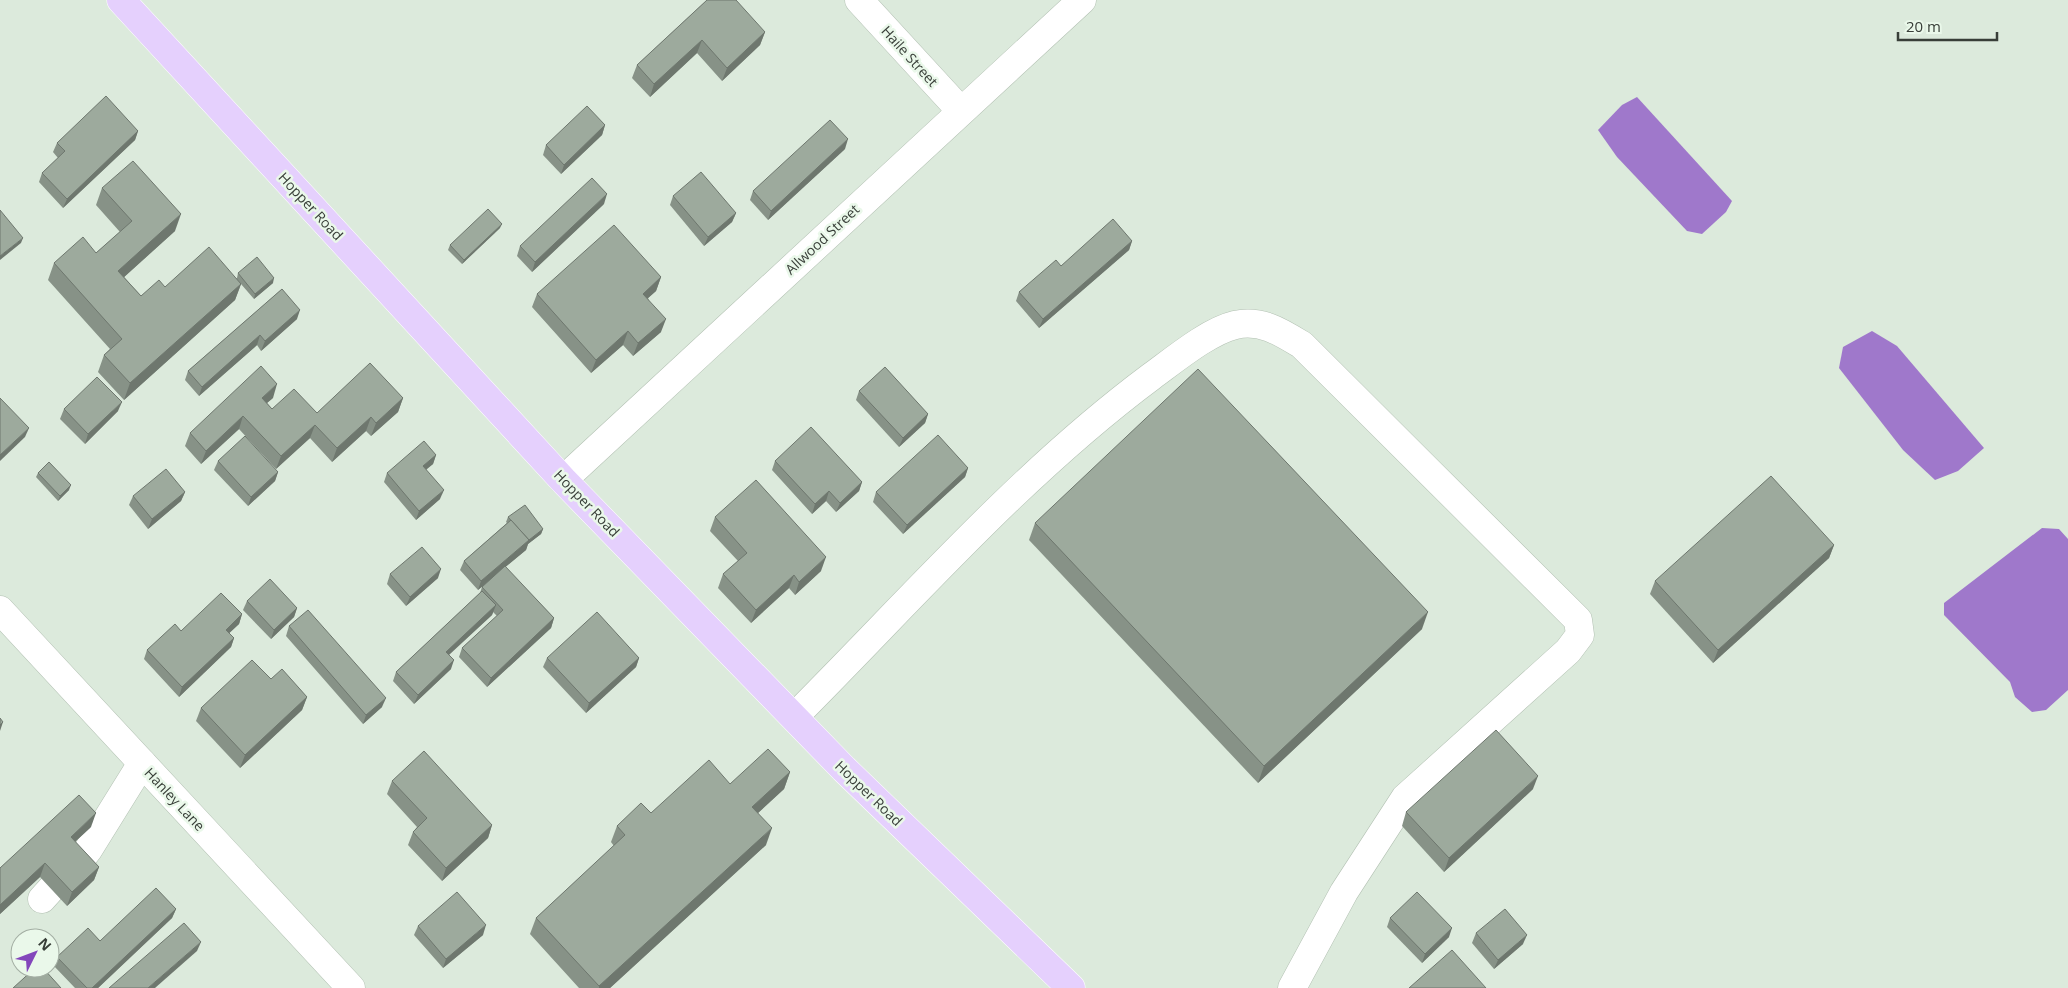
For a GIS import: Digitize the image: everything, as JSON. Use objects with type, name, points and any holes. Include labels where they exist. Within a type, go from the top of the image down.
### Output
[{"type":"main road","name":"Hopper Road","points":[[121,0],[563,480],[844,769],[1071,988]]},
{"type":"street","name":"Haile Street","points":[[859,0],[961,111]]},
{"type":"street","name":"Allwood Street","points":[[563,480],[1082,0]]},
{"type":"street","points":[[794,717],[995,510],[1118,402],[1197,343],[1236,325],[1271,326],[1302,345],[1578,620],[1580,635],[1568,651],[1405,798],[1344,892],[1292,988]]},
{"type":"street","name":"Hanley Lane","points":[[0,610],[351,988]]},
{"type":"street","points":[[78,863],[142,763]]},
{"type":"shaded area","points":[[1637,97],[1732,201],[1726,212],[1702,234],[1687,231],[1617,157],[1598,130],[1622,105]]},
{"type":"shaded area","points":[[1872,331],[1897,346],[1984,448],[1958,471],[1935,480],[1903,450],[1839,368],[1843,347]]},
{"type":"shaded area","points":[[2042,528],[2059,529],[2068,539],[2068,690],[2046,710],[2032,712],[2015,697],[2010,682],[1944,615],[1944,603]]},
{"type":"building","points":[[707,0],[736,0],[765,32],[727,68],[702,40],[654,84],[637,65]]},
{"type":"building","points":[[106,96],[138,131],[67,199],[42,173],[65,151],[57,143]]},
{"type":"building","points":[[587,106],[605,125],[564,165],[546,145]]},
{"type":"building","points":[[830,120],[848,139],[771,211],[753,191]]},
{"type":"building","points":[[133,161],[181,214],[118,271],[141,296],[159,280],[165,287],[209,247],[241,284],[130,383],[104,355],[122,339],[54,263],[83,237],[96,253],[132,221],[102,188]]},
{"type":"building","points":[[701,172],[736,213],[708,237],[673,196]]},
{"type":"building","points":[[592,178],[607,194],[535,262],[520,246]]},
{"type":"building","points":[[488,209],[502,224],[464,260],[450,245]]},
{"type":"building","points":[[0,210],[23,238],[0,256]]},
{"type":"building","points":[[1113,219],[1132,241],[1043,319],[1019,292],[1056,260],[1061,266]]},
{"type":"building","points":[[614,225],[661,277],[643,294],[666,319],[638,343],[628,331],[596,360],[537,294]]},
{"type":"building","points":[[257,257],[274,278],[255,294],[238,273]]},
{"type":"building","points":[[282,289],[300,310],[265,341],[260,335],[202,387],[188,371]]},
{"type":"building","points":[[370,363],[403,398],[376,423],[371,417],[337,448],[315,425],[281,456],[243,416],[206,451],[190,433],[261,366],[277,384],[262,398],[272,409],[294,389],[317,413]]},
{"type":"building","points":[[885,367],[928,414],[903,438],[859,391]]},
{"type":"building","points":[[1198,369],[1428,612],[1264,766],[1035,523]]},
{"type":"building","points":[[97,377],[122,402],[88,434],[64,409]]},
{"type":"building","points":[[0,398],[29,428],[0,455]]},
{"type":"building","points":[[811,427],[862,482],[840,503],[829,491],[815,504],[775,461]]},
{"type":"building","points":[[938,435],[968,468],[907,525],[876,492]]},
{"type":"building","points":[[245,436],[278,472],[251,497],[218,461]]},
{"type":"building","points":[[424,441],[436,455],[423,466],[444,490],[419,511],[387,473]]},
{"type":"building","points":[[49,462],[71,485],[60,496],[38,473]]},
{"type":"building","points":[[166,469],[185,492],[152,519],[133,496]]},
{"type":"building","points":[[1771,476],[1834,545],[1718,650],[1655,581]]},
{"type":"building","points":[[756,480],[826,557],[799,582],[794,575],[756,610],[723,574],[747,553],[715,517]]},
{"type":"building","points":[[525,505],[543,529],[529,540],[508,517]]},
{"type":"building","points":[[511,520],[529,540],[481,581],[464,561]]},
{"type":"building","points":[[422,547],[441,569],[410,597],[390,574]]},
{"type":"building","points":[[505,566],[554,618],[491,678],[462,648],[503,610],[482,587]]},
{"type":"building","points":[[270,579],[297,608],[274,630],[247,601]]},
{"type":"building","points":[[482,591],[496,605],[446,652],[454,660],[418,695],[396,672]]},
{"type":"building","points":[[221,593],[242,614],[226,630],[234,638],[182,687],[147,650],[175,624],[181,631]]},
{"type":"building","points":[[308,610],[386,698],[366,715],[289,626]]},
{"type":"building","points":[[597,612],[639,658],[589,703],[547,658]]},
{"type":"building","points":[[252,660],[271,679],[282,669],[307,697],[245,755],[201,708]]},
{"type":"building","points":[[1496,730],[1538,776],[1449,858],[1406,812]]},
{"type":"building","points":[[768,749],[790,772],[752,807],[772,828],[599,986],[536,918],[625,835],[617,826],[641,803],[651,813],[709,760],[730,784]]},
{"type":"building","points":[[424,751],[492,825],[446,868],[413,832],[427,818],[392,781]]},
{"type":"building","points":[[79,795],[96,813],[71,837],[99,867],[72,892],[45,863],[0,905],[0,868]]},
{"type":"building","points":[[156,888],[176,909],[92,988],[87,988],[60,960],[60,954],[88,928],[100,941]]},
{"type":"building","points":[[457,892],[486,925],[446,959],[418,926]]},
{"type":"building","points":[[1417,892],[1452,928],[1425,954],[1390,918]]},
{"type":"building","points":[[1505,909],[1527,935],[1498,960],[1476,933]]},
{"type":"building","points":[[184,923],[201,942],[148,988],[109,988]]},
{"type":"building","points":[[1452,950],[1486,988],[1409,988]]},
{"type":"building","points":[[24,978],[52,978],[61,988],[13,988]]}]
